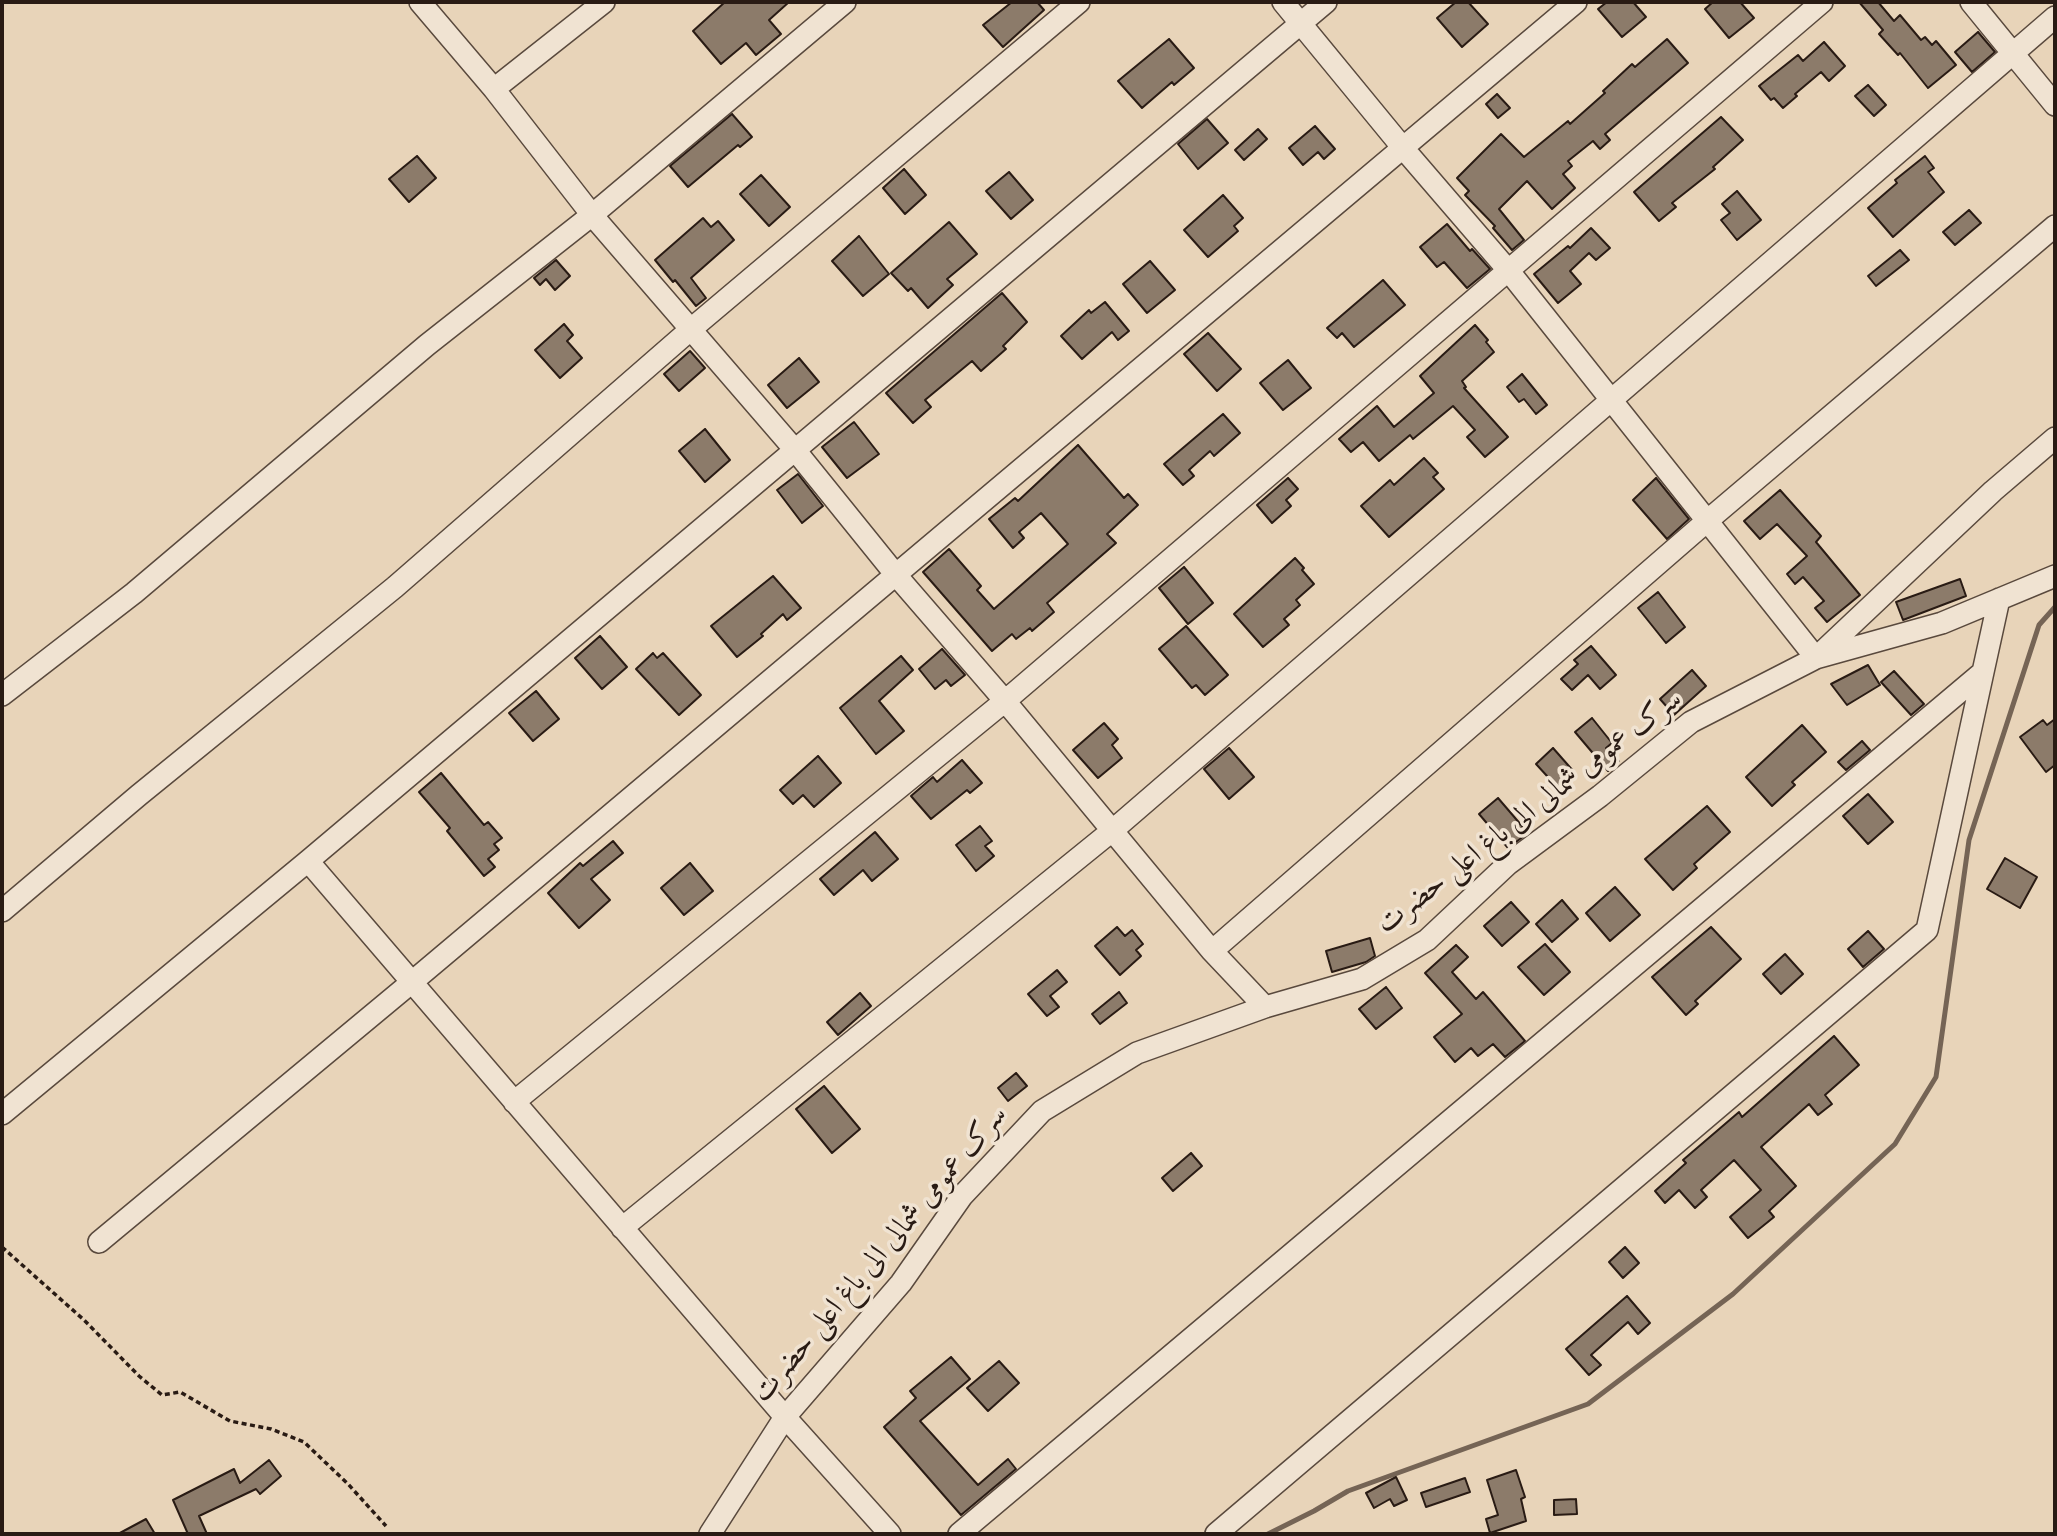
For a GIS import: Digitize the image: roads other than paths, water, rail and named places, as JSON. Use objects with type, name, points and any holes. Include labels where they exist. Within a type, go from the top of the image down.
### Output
[{"type":"street","points":[[420,2],[494,89],[592,215],[795,450],[896,575],[1005,701],[1212,951],[1265,1007]]},
{"type":"street","points":[[494,89],[604,2]]},
{"type":"street","points":[[2,695],[134,593],[427,345],[592,215],[845,2]]},
{"type":"street","points":[[2,911],[139,795],[395,587],[690,330],[1079,2]]},
{"type":"street","points":[[1283,2],[1508,270],[1816,658],[1993,491],[2055,438]]},
{"type":"street","points":[[2,1114],[307,861],[1325,2]]},
{"type":"street","points":[[99,1242],[412,982],[1576,2]]},
{"type":"street","points":[[514,1102],[1005,701],[1822,2]]},
{"type":"street","points":[[1972,2],[2055,105]]},
{"type":"street","points":[[622,1228],[1113,830],[2055,17]]},
{"type":"street","points":[[1212,951],[1707,521],[2055,226]]},
{"type":"street","name":"سرک عمومی شمالی الی باغ اعلی حضرت","points":[[710,1534],[785,1417],[901,1283],[962,1196],[1042,1111],[1137,1053],[1265,1007],[1362,979],[1427,940],[1508,864],[1600,796],[1691,722],[1816,658],[1942,623],[2055,576]]},
{"type":"street","points":[[1216,1534],[1927,930],[1999,599]]},
{"type":"street","points":[[958,1534],[1983,672]]},
{"type":"street","points":[[307,861],[785,1417],[890,1534]]},
{"type":"waterway","points":[[1268,1534],[1348,1491],[1588,1404],[1733,1294],[1895,1144],[1936,1077],[1969,840],[2039,625],[2055,607]]}]
